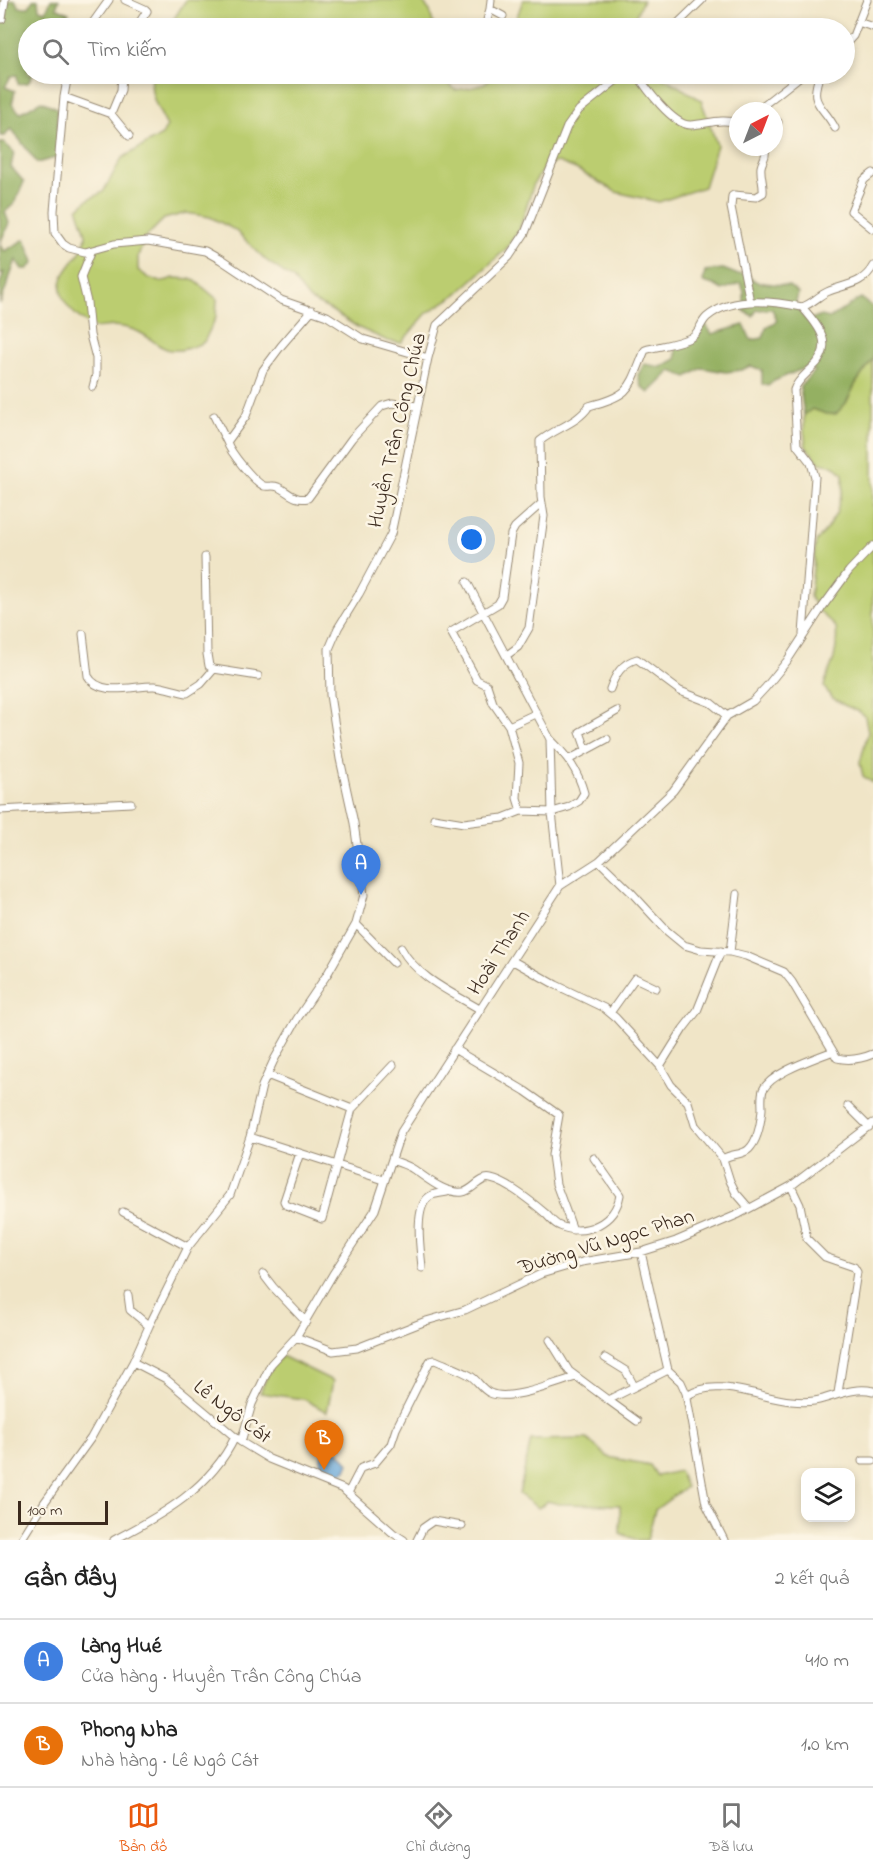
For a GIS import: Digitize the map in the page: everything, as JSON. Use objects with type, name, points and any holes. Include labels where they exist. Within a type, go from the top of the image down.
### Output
[{"type":"street","points":[[2,19],[5,0]]},
{"type":"street","points":[[96,18],[109,0]]},
{"type":"street","points":[[125,0],[145,9],[147,11],[144,18]]},
{"type":"street","points":[[487,18],[492,0]]},
{"type":"street","points":[[683,18],[702,0]]},
{"type":"street","points":[[855,30],[867,0]]},
{"type":"street","points":[[490,9],[503,16]]},
{"type":"street","points":[[858,22],[873,27]]},
{"type":"street","points":[[66,84],[54,226],[58,239],[69,248],[91,252],[114,244],[148,241],[205,251],[281,300],[327,316],[363,339],[428,358]]},
{"type":"street","points":[[111,114],[121,84]]},
{"type":"street","name":"Huyền Trân Công Chúa","points":[[21,1540],[44,1503],[91,1438],[133,1362],[148,1326],[188,1247],[230,1195],[250,1137],[262,1086],[267,1075],[297,1019],[328,973],[356,924],[364,895],[354,823],[340,759],[330,695],[329,649],[338,628],[391,534],[417,406],[437,325],[510,257],[525,233],[567,127],[579,110],[612,84]]},
{"type":"street","points":[[644,84],[655,99],[682,123],[690,125],[729,122]]},
{"type":"street","points":[[767,102],[790,84]]},
{"type":"street","points":[[818,84],[817,105],[835,128]]},
{"type":"street","points":[[64,97],[111,114],[129,136]]},
{"type":"street","points":[[750,302],[731,198],[734,195],[756,197],[763,194],[761,167],[766,156]]},
{"type":"street","points":[[873,173],[864,180],[851,211],[873,229]]},
{"type":"street","points":[[91,252],[81,277],[96,358],[93,387]]},
{"type":"street","points":[[802,307],[826,293],[850,285],[868,275],[873,266]]},
{"type":"street","points":[[507,655],[518,646],[529,628],[544,516],[540,441],[554,430],[583,415],[588,406],[615,399],[631,385],[645,350],[689,338],[702,327],[706,317],[723,308],[750,302],[777,302],[802,307],[822,332],[824,344],[819,361],[797,383],[794,390],[797,445],[811,463],[815,477],[803,635]]},
{"type":"street","points":[[228,442],[246,416],[263,370],[312,310]]},
{"type":"street","points":[[214,416],[231,449],[261,484],[274,486],[293,497],[303,499],[312,495],[352,438],[382,406],[392,403],[417,406]]},
{"type":"street","points":[[521,811],[517,798],[519,763],[509,726],[493,703],[487,685],[477,680],[451,632],[493,609],[502,597],[511,534],[522,520],[542,503]]},
{"type":"street","name":"Hoài Thanh","points":[[114,1540],[164,1513],[192,1492],[238,1439],[271,1364],[296,1337],[333,1274],[375,1210],[401,1132],[560,886],[599,861],[673,791],[727,716],[753,701],[787,661],[849,571],[873,546]]},
{"type":"street","points":[[205,557],[207,654],[210,666],[214,669],[258,676]]},
{"type":"street","points":[[434,818],[464,823],[503,818],[521,811],[552,812],[569,807],[579,801],[584,793],[570,759],[550,739],[467,582]]},
{"type":"street","points":[[83,634],[90,679],[105,688],[153,686],[187,693],[201,684],[214,669]]},
{"type":"street","points":[[610,689],[616,673],[628,662],[637,659],[680,691],[711,703],[727,716]]},
{"type":"street","points":[[586,749],[580,732],[617,711]]},
{"type":"street","points":[[509,726],[537,713]]},
{"type":"street","points":[[550,739],[552,812],[560,886]]},
{"type":"street","points":[[570,759],[607,739]]},
{"type":"street","points":[[0,810],[131,803]]},
{"type":"street","points":[[599,861],[667,931],[684,945],[701,950],[730,952],[746,956],[784,972],[832,1052],[840,1059],[863,1058],[873,1054]]},
{"type":"street","points":[[730,952],[737,894]]},
{"type":"street","points":[[356,924],[393,963]]},
{"type":"street","points":[[401,948],[411,964],[423,974],[481,1010]]},
{"type":"street","points":[[660,1066],[697,1011],[721,951]]},
{"type":"street","points":[[513,961],[610,1013],[660,1066],[671,1085],[688,1102],[695,1125],[723,1159],[733,1187],[749,1208]]},
{"type":"street","points":[[610,1013],[635,978],[656,988]]},
{"type":"street","points":[[454,1049],[525,1091],[559,1115],[552,1155],[556,1184],[573,1230]]},
{"type":"street","points":[[723,1159],[744,1153],[755,1142],[762,1111],[762,1093],[765,1087],[795,1066],[832,1052]]},
{"type":"street","points":[[300,1153],[284,1201],[286,1206],[322,1219],[352,1109],[393,1065]]},
{"type":"street","points":[[267,1075],[352,1109]]},
{"type":"street","points":[[848,1106],[871,1125]]},
{"type":"street","name":"Đường Vũ Ngọc Phan","points":[[296,1337],[333,1351],[357,1348],[426,1321],[465,1310],[541,1274],[582,1262],[640,1252],[676,1241],[791,1186],[871,1125]]},
{"type":"street","points":[[250,1137],[384,1180]]},
{"type":"street","points":[[422,1268],[419,1234],[423,1205],[432,1195],[450,1191],[463,1192],[485,1179],[492,1179],[526,1198],[558,1225],[573,1230],[599,1226],[613,1211],[620,1200],[620,1195],[594,1158]]},
{"type":"street","points":[[392,1160],[412,1168],[430,1181],[450,1191]]},
{"type":"street","points":[[791,1186],[800,1205],[807,1239],[825,1257],[854,1267],[857,1272],[838,1393]]},
{"type":"street","points":[[123,1212],[153,1226],[175,1242],[188,1247]]},
{"type":"street","points":[[640,1252],[668,1370],[681,1382],[687,1396],[706,1504],[724,1540]]},
{"type":"street","points":[[263,1274],[306,1322]]},
{"type":"street","points":[[128,1294],[130,1310],[148,1326]]},
{"type":"street","points":[[550,1340],[568,1371],[637,1421]]},
{"type":"street","points":[[605,1358],[626,1371],[634,1386]]},
{"type":"street","points":[[348,1493],[361,1468],[375,1463],[391,1444],[396,1429],[430,1361],[435,1360],[471,1375],[482,1388],[491,1394],[502,1396],[576,1377]]},
{"type":"street","name":"Lê Ngô Cát","points":[[133,1362],[166,1379],[238,1439],[269,1459],[324,1479],[348,1493],[404,1540]]},
{"type":"street","points":[[608,1400],[668,1370]]},
{"type":"street","points":[[687,1396],[696,1391],[723,1389],[742,1390],[787,1400],[807,1401],[822,1400],[838,1393],[873,1391]]},
{"type":"street","points":[[862,1461],[873,1461]]},
{"type":"street","points":[[417,1540],[423,1528],[433,1521],[462,1526]]},
{"type":"green space","points":[[0,0],[5,2],[15,0],[19,7],[29,7],[33,0],[38,0],[39,9],[46,11],[51,0],[59,0],[56,7],[69,13],[65,18],[18,18],[18,84],[17,75],[11,76],[5,87],[15,91],[12,104],[20,113],[41,101],[57,108],[59,157],[37,163],[11,128],[5,136],[0,136]]},
{"type":"green space","points":[[186,0],[421,0],[430,11],[432,18],[174,18]]},
{"type":"green space","points":[[523,0],[643,0],[635,18],[517,18]]},
{"type":"green space","points":[[152,84],[449,84],[455,90],[482,84],[675,84],[701,100],[717,145],[704,187],[659,202],[616,192],[576,169],[558,162],[546,165],[534,183],[519,230],[506,249],[457,294],[427,313],[401,343],[388,341],[359,328],[310,300],[293,279],[267,261],[235,230],[210,217],[186,213],[164,219],[146,237],[138,256],[138,270],[149,278],[161,282],[174,278],[193,279],[217,299],[216,317],[204,342],[176,350],[160,346],[136,331],[123,327],[95,328],[75,314],[61,293],[63,277],[85,242],[86,233],[78,209],[87,200],[103,192],[122,158],[162,135],[167,126],[157,107]]},
{"type":"green space","points":[[0,143],[4,143],[14,152],[11,167],[24,182],[14,204],[5,212],[9,223],[0,243]]},
{"type":"green space","points":[[25,239],[34,262],[28,269],[22,269],[16,260],[0,304],[0,284],[4,272],[0,274],[0,245],[5,251]]},
{"type":"green space","points":[[723,269],[736,274],[744,274],[757,282],[789,286],[798,293],[795,306],[807,320],[821,316],[830,318],[861,298],[873,307],[873,359],[856,383],[846,403],[836,414],[827,414],[812,409],[804,415],[800,386],[815,371],[809,366],[774,381],[768,386],[762,384],[762,370],[751,366],[726,372],[702,368],[687,377],[671,371],[649,393],[641,386],[638,375],[644,364],[661,367],[676,359],[676,345],[692,341],[703,321],[712,334],[744,325],[751,340],[763,338],[766,328],[777,321],[772,309],[757,310],[753,316],[744,311],[744,292],[741,283],[722,290],[703,282],[705,271]]},
{"type":"green space","points":[[873,359],[873,783],[863,776],[860,763],[868,732],[865,717],[831,697],[824,687],[835,654],[836,627],[818,610],[810,597],[816,541],[836,514],[843,489],[843,474],[835,466],[820,463],[806,447],[804,415],[812,409],[827,414],[846,403],[856,383]]},
{"type":"green space","points":[[282,1356],[333,1381],[327,1412],[304,1399],[260,1393],[270,1369]]},
{"type":"green space","points":[[587,1439],[608,1457],[650,1465],[657,1476],[679,1471],[686,1487],[655,1510],[647,1540],[637,1540],[620,1533],[620,1505],[559,1504],[547,1501],[538,1508],[519,1494],[531,1440]]},
{"type":"water","points":[[327,1447],[339,1452],[349,1463],[346,1470],[340,1474],[320,1463]]},
{"type":"place","name":"Làng Hué","points":[[361,895]]},
{"type":"place","name":"Phong Nha","points":[[324,1470]]}]
